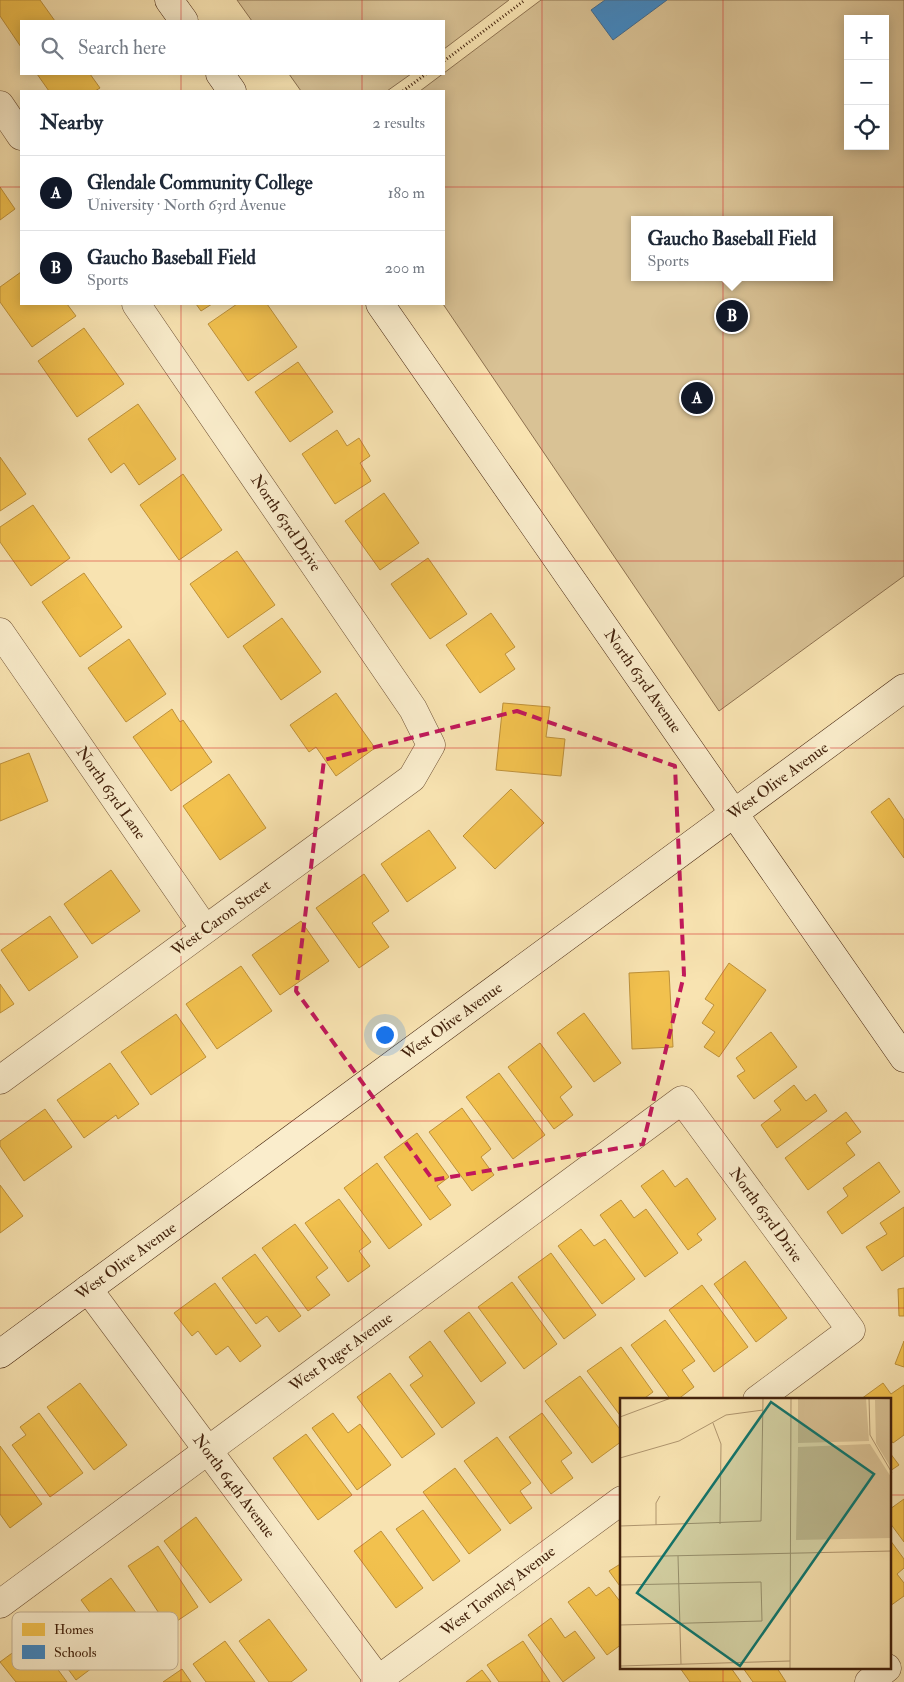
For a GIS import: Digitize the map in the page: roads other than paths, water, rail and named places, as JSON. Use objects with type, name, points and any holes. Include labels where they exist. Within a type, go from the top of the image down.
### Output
[{"type":"street","points":[[169,0],[183,20]]},
{"type":"street","points":[[221,75],[231,90]]},
{"type":"street","points":[[0,105],[20,135]]},
{"type":"street","name":"North 63rd Drive","points":[[137,305],[413,709],[431,745]]},
{"type":"street","name":"North 63rd Avenue","points":[[381,305],[904,1058]]},
{"type":"street","name":"North 63rd Lane","points":[[0,632],[8,662],[205,929]]},
{"type":"street","name":"West Olive Avenue","points":[[0,1354],[904,688]]},
{"type":"street","name":"West Caron Street","points":[[0,1080],[412,778],[431,745]]},
{"type":"street","name":"North 63rd Drive","points":[[682,1100],[851,1330],[760,1398]]},
{"type":"street","name":"West Puget Avenue","points":[[0,1604],[682,1100]]},
{"type":"street","name":"North 64th Avenue","points":[[88,1289],[378,1681]]},
{"type":"street","name":"West Townley Avenue","points":[[378,1681],[620,1501]]},
{"type":"street","points":[[892,1665],[904,1656]]},
{"type":"street","points":[[869,1682],[885,1670]]},
{"type":"place","name":"Gaucho Baseball Field","points":[[732,316]]},
{"type":"place","name":"Glendale Community College","points":[[697,398]]}]
